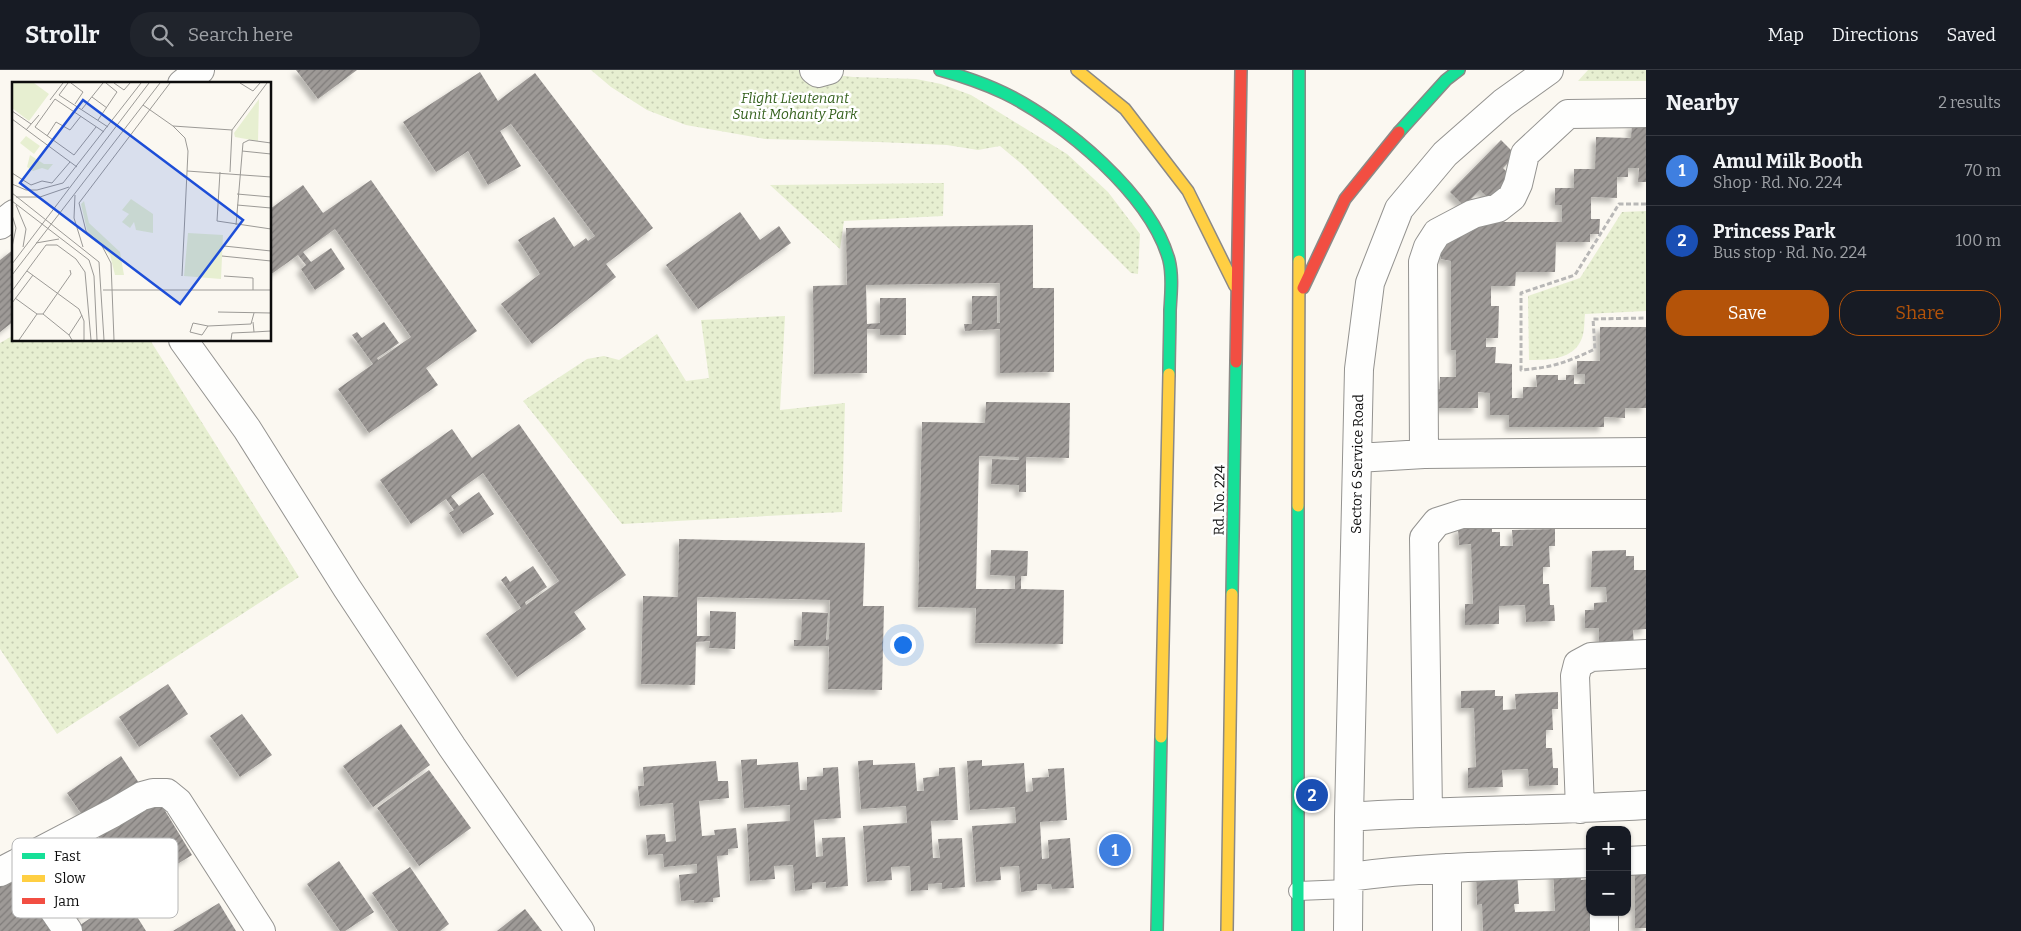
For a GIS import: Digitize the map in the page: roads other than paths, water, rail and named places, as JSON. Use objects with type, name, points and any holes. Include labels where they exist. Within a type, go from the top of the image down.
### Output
[{"type":"main road","points":[[940,70],[980,82],[1035,110],[1086,148],[1138,203],[1159,232],[1170,261],[1157,931]]},
{"type":"main road","points":[[1076,70],[1126,109],[1188,191],[1237,290]]},
{"type":"main road","name":"Rd. No. 224","points":[[1227,931],[1241,70]]},
{"type":"main road","points":[[1298,931],[1299,70]]},
{"type":"main road","points":[[1300,295],[1345,199],[1397,134],[1446,80],[1459,70]]},
{"type":"street","points":[[185,82],[200,70]]},
{"type":"street","points":[[814,70],[818,73],[829,70]]},
{"type":"street","name":"Sector 6 Service Road","points":[[1348,931],[1360,369],[1370,284],[1399,210],[1445,154],[1503,103],[1549,70]]},
{"type":"street","points":[[1424,454],[1424,262],[1428,247],[1437,233],[1473,214],[1498,208],[1512,197],[1518,184],[1525,154],[1568,114],[1646,113]]},
{"type":"street","points":[[0,225],[12,216]]},
{"type":"street","points":[[184,341],[246,429],[452,747],[580,931]]},
{"type":"street","points":[[1357,458],[1424,454],[1646,452]]},
{"type":"street","points":[[1428,813],[1424,538],[1437,522],[1462,514],[1646,514]]},
{"type":"street","points":[[1580,809],[1575,676],[1578,664],[1591,657],[1646,654]]},
{"type":"street","points":[[65,838],[142,796],[153,793],[167,794],[178,802],[261,931]]},
{"type":"street","points":[[1349,817],[1646,805]]},
{"type":"street","points":[[1631,861],[1646,860]]},
{"type":"street","points":[[1348,883],[1394,871],[1586,863]]},
{"type":"street","points":[[1447,868],[1447,931]]},
{"type":"street","points":[[1604,916],[1604,931]]},
{"type":"street","points":[[56,918],[68,931]]},
{"type":"lane","points":[[1298,891],[1348,883]]},
{"type":"place","name":"Princess Park","points":[[1312,795]]},
{"type":"place","name":"Amul Milk Booth","points":[[1115,850]]},
{"type":"park label","name":"Flight Lieutenant Sunit Mohanty Park","points":[[795,106]]}]
